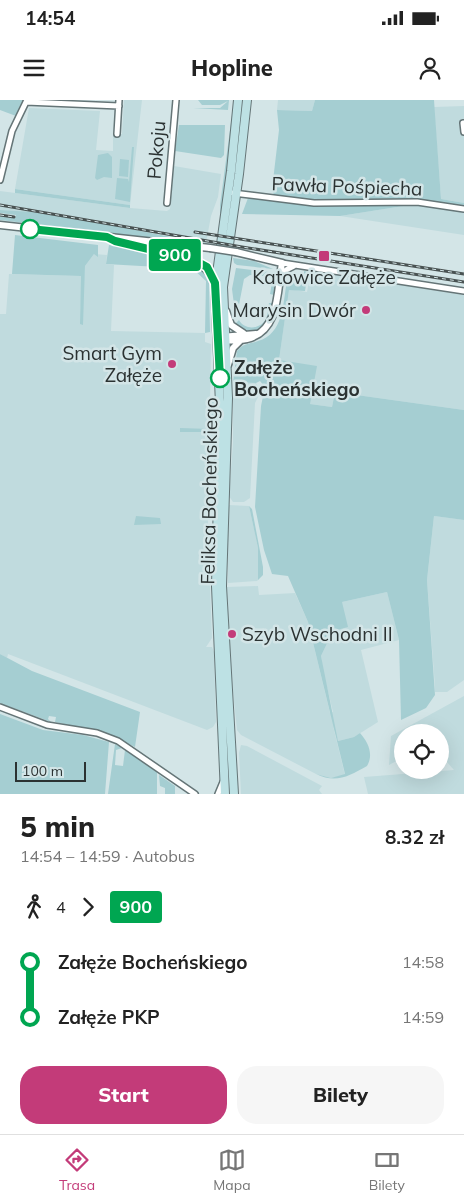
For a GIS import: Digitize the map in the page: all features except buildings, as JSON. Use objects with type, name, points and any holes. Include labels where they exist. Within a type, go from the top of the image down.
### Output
[{"type":"main road","name":"Feliksa Bocheńskiego","points":[[234,790],[222,572],[227,369],[223,278],[232,193],[238,100]]},
{"type":"main road","name":"Feliksa Bocheńskiego","points":[[225,794],[216,578],[220,419],[215,283],[247,100]]},
{"type":"main road","points":[[107,237],[115,241],[146,247],[200,262],[210,270],[215,283]]},
{"type":"street","name":"Pokoju","points":[[167,203],[176,100]]},
{"type":"street","points":[[0,180],[12,131],[27,101],[119,103],[117,134]]},
{"type":"street","points":[[463,123],[464,132]]},
{"type":"street","name":"Pawła Pośpiecha","points":[[232,193],[314,203],[417,202],[464,209]]},
{"type":"street","points":[[0,225],[210,248],[296,266],[464,291]]},
{"type":"street","points":[[217,338],[260,334],[271,322],[282,263]]},
{"type":"street","points":[[278,283],[286,270],[296,266]]},
{"type":"street","points":[[223,305],[231,325],[243,337]]},
{"type":"street","points":[[227,369],[232,351],[243,337]]},
{"type":"street","points":[[0,707],[47,725],[90,732],[118,740],[195,794]]},
{"type":"street","points":[[218,794],[224,779]]},
{"type":"street","points":[[230,794],[234,790]]},
{"type":"shaded area","points":[[0,100],[25,100],[16,116],[0,110]]},
{"type":"shaded area","points":[[124,100],[142,100],[130,205],[15,189],[29,108],[100,111],[96,150],[113,151],[113,133],[122,134]]},
{"type":"shaded area","points":[[198,100],[229,100],[228,110],[193,108],[220,108],[228,101],[220,105],[202,105]]},
{"type":"shaded area","points":[[234,100],[236,100],[222,213],[220,213],[220,205]]},
{"type":"shaded area","points":[[278,100],[315,100],[312,111],[277,110]]},
{"type":"shaded area","points":[[315,100],[434,100],[441,199],[464,203],[464,206],[418,199],[313,200],[274,195],[272,189],[279,130],[277,110],[312,111]]},
{"type":"shaded area","points":[[464,106],[464,203],[441,199],[434,107]]},
{"type":"shaded area","points":[[179,125],[225,125],[224,155],[221,158],[175,151]]},
{"type":"shaded area","points":[[132,147],[134,147],[130,202],[115,199],[117,178],[128,179],[129,182]]},
{"type":"shaded area","points":[[108,153],[112,157],[112,178],[104,177],[97,180],[95,178],[98,155]]},
{"type":"shaded area","points":[[120,159],[129,160],[128,177],[119,176]]},
{"type":"shaded area","points":[[174,166],[221,174],[218,197],[211,216],[206,243],[73,218],[0,210],[0,191],[167,211],[170,209]]},
{"type":"shaded area","points":[[15,189],[130,205],[130,208],[15,193]]},
{"type":"shaded area","points":[[248,198],[314,205],[416,204],[340,216],[242,214]]},
{"type":"shaded area","points":[[416,204],[464,211],[464,235],[340,216]]},
{"type":"shaded area","points":[[0,210],[33,212],[91,221],[211,245],[0,220],[0,216],[15,218],[16,215],[0,213]]},
{"type":"shaded area","points":[[15,235],[98,245],[98,257],[94,254],[85,266],[83,325],[80,324],[81,276],[12,274]]},
{"type":"shaded area","points":[[109,245],[127,248],[204,270],[209,282],[210,332],[205,333],[206,281],[193,269],[106,264]]},
{"type":"shaded area","points":[[94,254],[107,255],[106,264],[114,265],[111,331],[205,333],[205,342],[211,344],[208,526],[211,526],[209,559],[212,638],[206,647],[212,647],[214,652],[216,722],[213,727],[207,730],[8,654],[7,658],[0,654],[0,314],[6,314],[9,274],[82,276],[80,324],[85,266]]},
{"type":"shaded area","points":[[233,258],[254,261],[273,269],[237,265],[234,263]]},
{"type":"shaded area","points":[[236,268],[277,273],[274,295],[270,294],[273,277],[250,275],[244,279],[236,320],[232,289]]},
{"type":"shaded area","points":[[304,271],[308,272],[305,291],[289,290],[279,360],[317,366],[310,404],[332,407],[335,392],[464,410],[464,520],[434,516],[427,580],[435,695],[426,708],[401,720],[399,640],[387,592],[342,602],[348,627],[333,631],[321,656],[338,741],[354,737],[360,733],[368,744],[370,757],[367,766],[348,776],[336,779],[323,777],[316,774],[331,778],[345,774],[308,622],[288,576],[272,574],[264,550],[255,507],[261,406],[265,387],[260,381],[256,383],[233,382],[237,351],[244,345],[267,337],[273,332],[281,316],[287,280],[304,281]]},
{"type":"shaded area","points":[[311,271],[464,295],[464,410],[335,392],[332,407],[310,404],[279,360],[289,289],[307,292]]},
{"type":"shaded area","points":[[269,303],[273,303],[271,311],[265,324],[260,328],[255,331],[249,331],[234,325],[239,320],[244,326],[248,327],[260,325],[266,319]]},
{"type":"shaded area","points":[[233,382],[256,383],[261,391],[255,403],[250,498],[244,502],[233,502],[229,496],[233,443]]},
{"type":"shaded area","points":[[212,397],[216,397],[212,460],[210,462],[208,434],[202,432],[180,432],[180,428],[211,429]]},
{"type":"shaded area","points":[[228,505],[249,506],[258,548],[257,581],[228,583]]},
{"type":"shaded area","points":[[249,506],[252,509],[263,567],[263,575],[258,580],[258,548]]},
{"type":"shaded area","points":[[136,516],[160,518],[161,524],[134,525]]},
{"type":"shaded area","points":[[434,516],[464,520],[464,680],[447,692],[435,692],[427,580]]},
{"type":"shaded area","points":[[258,586],[259,595],[295,593],[308,622],[330,713],[333,712],[321,656],[333,631],[342,602],[387,592],[399,640],[361,650],[378,722],[354,737],[338,741],[333,726],[345,775],[331,778],[316,774],[241,735],[237,730],[228,645],[226,587]]},
{"type":"shaded area","points":[[0,654],[32,671],[140,712],[135,747],[106,733],[55,722],[56,717],[49,716],[48,719],[51,722],[0,703]]},
{"type":"shaded area","points":[[464,696],[464,794],[368,794],[364,777],[394,775],[394,779],[449,779],[449,770],[454,770],[449,764],[449,724],[413,724]]},
{"type":"shaded area","points":[[0,714],[43,730],[83,735],[109,742],[105,794],[0,794]]},
{"type":"shaded area","points":[[394,734],[394,762],[389,765],[391,736]]},
{"type":"shaded area","points":[[115,744],[122,748],[116,750],[115,765],[123,766],[125,750],[157,772],[157,794],[108,794]]},
{"type":"shaded area","points":[[241,745],[247,746],[322,786],[319,790],[322,794],[241,794],[239,753]]},
{"type":"shaded area","points":[[159,775],[175,786],[175,794],[165,794],[165,788],[160,786]]},
{"type":"railway","points":[[0,205],[242,247],[464,282]]},
{"type":"railway","points":[[0,215],[14,217]]},
{"type":"railway","points":[[195,232],[464,274]]},
{"type":"bus line","name":"900","points":[[30,229],[107,237],[115,241],[130,243],[194,260],[204,265],[210,270],[215,283],[214,299],[220,378]]},
{"type":"place","name":"Katowice Załęże","points":[[324,256]]},
{"type":"place","name":"Marysin Dwór","points":[[366,310]]},
{"type":"place","name":"Smart Gym Załęże","points":[[172,364]]},
{"type":"place","name":"Załęże Bocheńskiego","points":[[220,378]]},
{"type":"place","name":"Szyb Wschodni II","points":[[232,634]]}]
